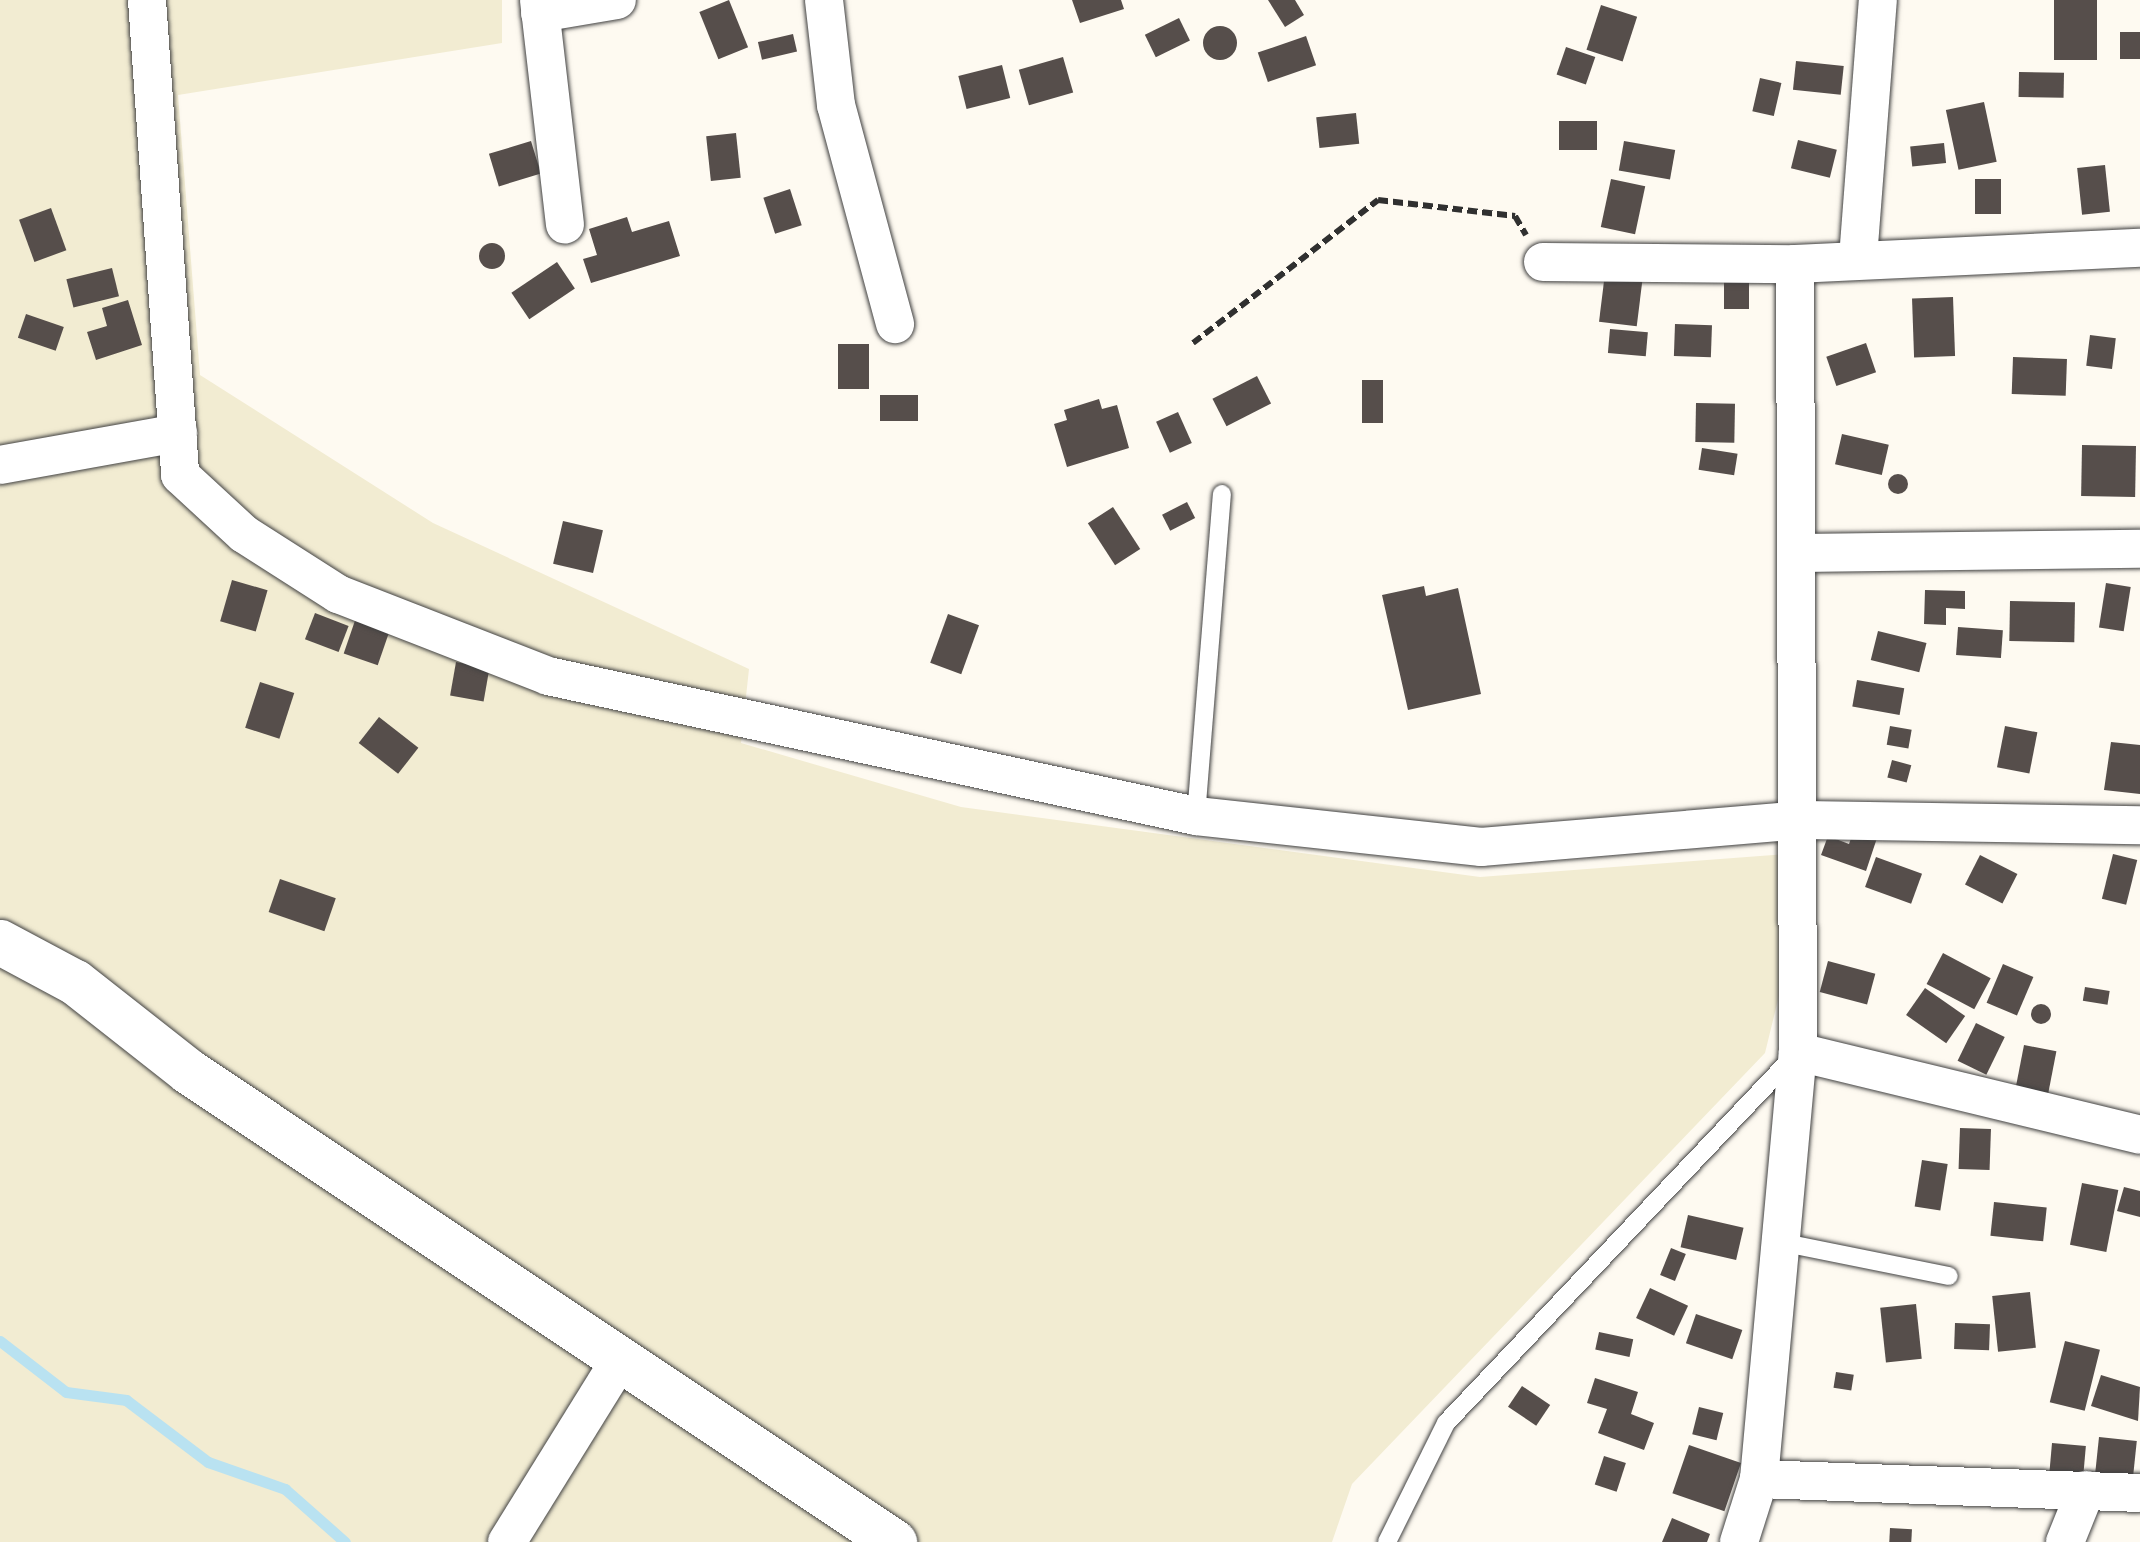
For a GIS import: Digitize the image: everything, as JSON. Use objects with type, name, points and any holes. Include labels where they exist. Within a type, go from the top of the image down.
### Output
[{"type":"street","points":[[147,0],[180,475],[244,534],[338,594],[548,676],[1196,816],[1480,847],[1804,820],[2140,825]]},
{"type":"street","points":[[565,224],[540,7],[617,0]]},
{"type":"street","points":[[824,0],[836,106],[895,324]]},
{"type":"street","points":[[1858,258],[1878,0]]},
{"type":"street","points":[[1543,262],[1795,264],[1858,258],[2140,248]]},
{"type":"street","points":[[1740,1542],[1759,1479],[1798,1052],[1804,820],[1795,264]]},
{"type":"street","points":[[0,465],[178,433]]},
{"type":"street","points":[[1798,553],[2140,549]]},
{"type":"street","points":[[0,942],[75,982],[188,1071],[894,1542]]},
{"type":"street","points":[[1798,1052],[2140,1135]]},
{"type":"street","points":[[507,1542],[620,1360]]},
{"type":"street","points":[[1759,1479],[2140,1493]]},
{"type":"street","points":[[2065,1542],[2086,1490]]},
{"type":"lane","points":[[1196,816],[1222,494]]},
{"type":"lane","points":[[1386,1542],[1446,1423],[1798,1052]]},
{"type":"lane","points":[[1780,1242],[1949,1276]]},
{"type":"path","points":[[1193,343],[1378,200],[1514,216],[1543,262]]},
{"type":"shaded area","points":[[0,0],[502,0],[502,43],[178,95],[200,375],[433,523],[749,669],[741,743],[961,807],[1480,877],[1814,852],[1765,1053],[1352,1484],[1332,1542],[0,1542]]},
{"type":"building","points":[[729,0],[748,47],[718,59],[699,12]]},
{"type":"building","points":[[1072,0],[1121,0],[1124,9],[1080,23]]},
{"type":"building","points":[[1268,0],[1295,0],[1304,15],[1285,27]]},
{"type":"building","points":[[2054,0],[2097,0],[2097,60],[2054,60]]},
{"type":"building","points":[[1601,5],[1637,17],[1623,61],[1586,50]]},
{"type":"building","points":[[1179,18],[1190,40],[1156,57],[1145,35]]},
{"type":"building","points":[[1220,26],[1232,31],[1237,43],[1232,55],[1220,60],[1208,55],[1203,43],[1208,31]]},
{"type":"building","points":[[2120,32],[2140,32],[2140,59],[2120,59]]},
{"type":"building","points":[[793,34],[797,52],[762,60],[758,42]]},
{"type":"building","points":[[1306,36],[1316,65],[1268,82],[1258,53]]},
{"type":"building","points":[[1566,47],[1595,57],[1586,85],[1557,74]]},
{"type":"building","points":[[1063,57],[1073,93],[1029,105],[1019,70]]},
{"type":"building","points":[[1796,61],[1844,66],[1841,95],[1793,90]]},
{"type":"building","points":[[1002,65],[1010,98],[967,109],[958,76]]},
{"type":"building","points":[[2019,72],[2064,73],[2064,98],[2019,97]]},
{"type":"building","points":[[1760,78],[1781,83],[1774,116],[1752,111]]},
{"type":"building","points":[[1984,102],[1997,162],[1959,170],[1946,110]]},
{"type":"building","points":[[1356,113],[1359,144],[1319,148],[1316,117]]},
{"type":"building","points":[[1559,121],[1597,121],[1597,150],[1559,150]]},
{"type":"building","points":[[736,133],[741,178],[711,181],[706,136]]},
{"type":"building","points":[[1798,140],[1837,150],[1830,178],[1791,168]]},
{"type":"building","points":[[531,141],[541,174],[499,186],[489,154]]},
{"type":"building","points":[[1624,141],[1675,150],[1670,180],[1619,171]]},
{"type":"building","points":[[1944,143],[1946,163],[1912,166],[1910,147]]},
{"type":"building","points":[[2105,165],[2110,212],[2082,215],[2077,168]]},
{"type":"building","points":[[1611,179],[1645,186],[1635,234],[1601,227]]},
{"type":"building","points":[[1975,179],[2001,179],[2001,214],[1975,214]]},
{"type":"building","points":[[790,189],[802,225],[775,234],[763,198]]},
{"type":"building","points":[[51,208],[66,250],[34,262],[19,220]]},
{"type":"building","points":[[627,217],[632,232],[669,221],[680,256],[591,283],[583,259],[597,255],[589,229]]},
{"type":"building","points":[[492,243],[501,247],[505,256],[501,265],[492,269],[483,265],[479,256],[483,247]]},
{"type":"building","points":[[557,262],[575,289],[529,319],[511,293]]},
{"type":"building","points":[[112,268],[119,296],[73,308],[66,279]]},
{"type":"building","points":[[1605,273],[1643,278],[1637,326],[1599,322]]},
{"type":"building","points":[[1724,273],[1749,273],[1749,309],[1724,309]]},
{"type":"building","points":[[1953,297],[1955,356],[1914,357],[1912,298]]},
{"type":"building","points":[[128,300],[142,345],[96,360],[87,332],[107,326],[102,308]]},
{"type":"building","points":[[26,314],[64,327],[56,351],[18,338]]},
{"type":"building","points":[[1675,324],[1712,325],[1711,357],[1674,356]]},
{"type":"building","points":[[1610,329],[1648,332],[1646,356],[1608,353]]},
{"type":"building","points":[[2090,335],[2116,338],[2112,369],[2086,366]]},
{"type":"building","points":[[1866,343],[1876,372],[1836,386],[1826,357]]},
{"type":"building","points":[[838,344],[869,344],[869,389],[838,389]]},
{"type":"building","points":[[2013,357],[2067,359],[2066,396],[2012,394]]},
{"type":"building","points":[[1257,376],[1271,404],[1227,426],[1212,399]]},
{"type":"building","points":[[1362,380],[1383,380],[1383,423],[1362,423]]},
{"type":"building","points":[[880,395],[918,395],[918,421],[880,421]]},
{"type":"building","points":[[1099,399],[1102,409],[1117,405],[1129,448],[1067,467],[1054,424],[1067,420],[1064,410]]},
{"type":"building","points":[[1696,403],[1735,404],[1734,443],[1695,442]]},
{"type":"building","points":[[1178,412],[1192,443],[1170,453],[1156,422]]},
{"type":"building","points":[[1842,434],[1889,445],[1882,475],[1835,464]]},
{"type":"building","points":[[2082,445],[2136,446],[2135,497],[2081,496]]},
{"type":"building","points":[[1702,448],[1738,454],[1734,475],[1699,470]]},
{"type":"building","points":[[1898,474],[1908,484],[1898,494],[1888,484]]},
{"type":"building","points":[[1187,502],[1195,518],[1170,531],[1162,515]]},
{"type":"building","points":[[1113,507],[1140,549],[1115,565],[1088,523]]},
{"type":"building","points":[[563,521],[603,530],[593,573],[553,564]]},
{"type":"building","points":[[232,580],[268,590],[256,632],[220,621]]},
{"type":"building","points":[[2106,583],[2131,587],[2124,631],[2099,627]]},
{"type":"building","points":[[1424,586],[1426,596],[1458,588],[1481,694],[1408,710],[1382,595]]},
{"type":"building","points":[[1925,590],[1965,591],[1965,609],[1946,608],[1946,625],[1924,624]]},
{"type":"building","points":[[2010,601],[2075,602],[2074,642],[2009,641]]},
{"type":"building","points":[[359,609],[393,621],[378,665],[344,653]]},
{"type":"building","points":[[315,613],[349,626],[339,652],[305,639]]},
{"type":"building","points":[[948,614],[979,625],[961,674],[930,663]]},
{"type":"building","points":[[1958,627],[2003,630],[2001,658],[1956,655]]},
{"type":"building","points":[[1878,631],[1927,643],[1919,672],[1871,660]]},
{"type":"building","points":[[456,662],[489,668],[484,701],[450,695]]},
{"type":"building","points":[[1857,680],[1904,688],[1900,715],[1852,707]]},
{"type":"building","points":[[260,682],[294,693],[279,739],[245,728]]},
{"type":"building","points":[[379,717],[418,748],[398,774],[359,743]]},
{"type":"building","points":[[1890,726],[1912,730],[1908,749],[1887,745]]},
{"type":"building","points":[[2005,726],[2037,732],[2029,774],[1997,767]]},
{"type":"building","points":[[2111,742],[2140,745],[2140,794],[2104,790]]},
{"type":"building","points":[[1892,760],[1911,765],[1907,783],[1887,777]]},
{"type":"building","points":[[1854,830],[1877,838],[1866,871],[1821,855],[1828,836],[1849,844]]},
{"type":"building","points":[[2113,854],[2137,860],[2126,905],[2102,899]]},
{"type":"building","points":[[1980,855],[2017,874],[2002,903],[1965,884]]},
{"type":"building","points":[[1876,857],[1922,874],[1911,904],[1865,887]]},
{"type":"building","points":[[280,879],[336,898],[324,931],[269,912]]},
{"type":"building","points":[[1943,953],[1991,978],[1974,1009],[1927,984]]},
{"type":"building","points":[[1828,961],[1875,974],[1867,1005],[1820,992]]},
{"type":"building","points":[[2003,964],[2033,977],[2017,1016],[1987,1003]]},
{"type":"building","points":[[2085,987],[2110,991],[2108,1005],[2083,1001]]},
{"type":"building","points":[[1925,988],[1965,1016],[1946,1043],[1906,1015]]},
{"type":"building","points":[[2041,1004],[2051,1014],[2041,1024],[2031,1014]]},
{"type":"building","points":[[1976,1023],[2005,1037],[1986,1075],[1958,1061]]},
{"type":"building","points":[[2024,1045],[2056,1051],[2047,1099],[2015,1093]]},
{"type":"building","points":[[1960,1128],[1991,1129],[1990,1170],[1959,1169]]},
{"type":"building","points":[[1922,1160],[1948,1164],[1940,1210],[1915,1206]]},
{"type":"building","points":[[2082,1183],[2118,1190],[2106,1252],[2070,1245]]},
{"type":"building","points":[[2124,1187],[2140,1191],[2140,1217],[2117,1211]]},
{"type":"building","points":[[1994,1202],[2047,1208],[2043,1241],[1990,1236]]},
{"type":"building","points":[[1688,1215],[1744,1228],[1736,1260],[1681,1247]]},
{"type":"building","points":[[1671,1248],[1686,1254],[1675,1281],[1660,1275]]},
{"type":"building","points":[[1650,1288],[1688,1306],[1674,1336],[1636,1318]]},
{"type":"building","points":[[2030,1292],[2036,1348],[1998,1352],[1992,1296]]},
{"type":"building","points":[[1916,1304],[1922,1359],[1886,1362],[1880,1308]]},
{"type":"building","points":[[1696,1314],[1742,1330],[1732,1359],[1686,1343]]},
{"type":"building","points":[[1955,1323],[1990,1324],[1989,1350],[1954,1349]]},
{"type":"building","points":[[1599,1332],[1633,1339],[1629,1357],[1595,1350]]},
{"type":"building","points":[[2065,1341],[2100,1350],[2085,1411],[2050,1402]]},
{"type":"building","points":[[1836,1372],[1854,1375],[1851,1391],[1833,1388]]},
{"type":"building","points":[[2101,1375],[2140,1387],[2138,1421],[2091,1406]]},
{"type":"building","points":[[1595,1378],[1638,1392],[1631,1414],[1654,1423],[1644,1450],[1598,1433],[1607,1409],[1587,1403]]},
{"type":"building","points":[[1522,1386],[1550,1405],[1536,1426],[1508,1407]]},
{"type":"building","points":[[1699,1407],[1723,1413],[1716,1440],[1692,1434]]},
{"type":"building","points":[[2099,1437],[2137,1441],[2132,1490],[2094,1486]]},
{"type":"building","points":[[2052,1443],[2086,1446],[2083,1483],[2049,1480]]},
{"type":"building","points":[[1689,1445],[1741,1463],[1724,1511],[1672,1493]]},
{"type":"building","points":[[1604,1456],[1626,1463],[1617,1492],[1595,1485]]},
{"type":"building","points":[[1672,1518],[1710,1534],[1707,1542],[1662,1542]]},
{"type":"building","points":[[1890,1528],[1912,1529],[1911,1542],[1889,1542]]},
{"type":"waterway","points":[[0,1341],[66,1392],[126,1400],[208,1462],[285,1489],[345,1542]]}]
